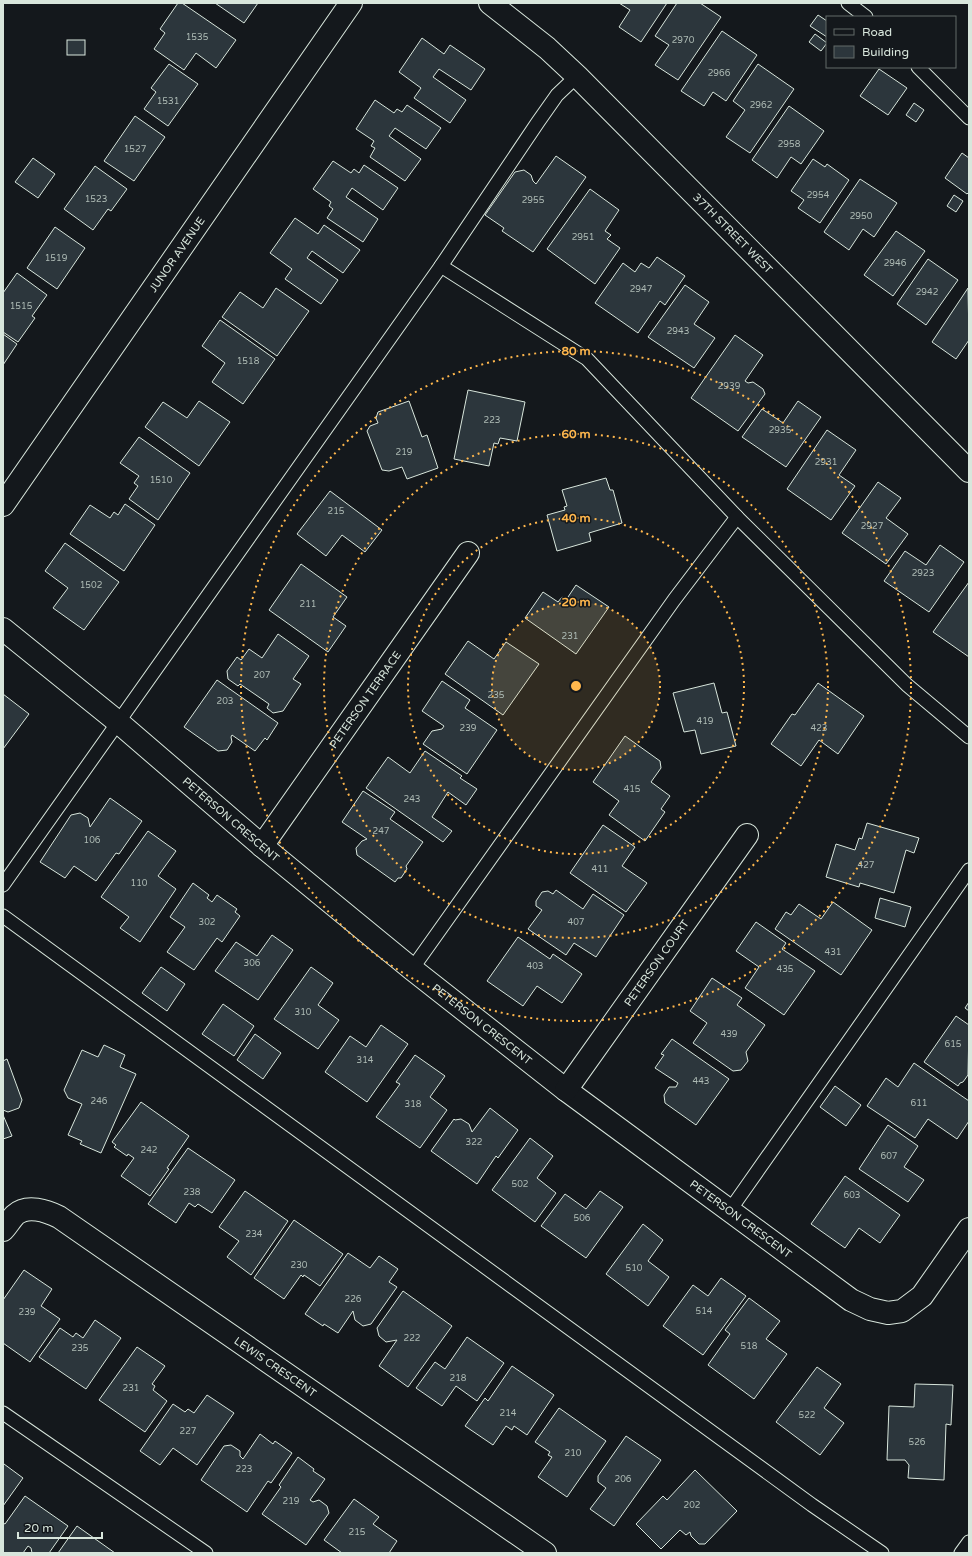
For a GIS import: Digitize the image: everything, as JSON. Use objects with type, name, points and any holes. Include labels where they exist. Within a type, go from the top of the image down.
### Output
[{"type":"street","name":"JUNOR AVENUE","points":[[3,505],[351,3]]},
{"type":"street","name":"37TH STREET WEST","points":[[490,3],[547,48],[578,76],[969,470]]},
{"type":"street","name":"PETERSON TERRACE","points":[[262,846],[468,553]]},
{"type":"street","name":"PETERSON CRESCENT","points":[[3,629],[118,722],[262,846],[412,969],[566,1090],[850,1300],[870,1309],[888,1312],[902,1311],[922,1296],[969,1229]]},
{"type":"street","name":"PETERSON COURT","points":[[566,1090],[747,835]]},
{"type":"street","name":"LEWIS CRESCENT","points":[[3,1230],[16,1214],[30,1210],[45,1211],[59,1217],[545,1553]]},
{"type":"lane","points":[[848,3],[865,16]]},
{"type":"lane","points":[[919,68],[969,118]]},
{"type":"lane","points":[[3,885],[441,266],[557,95],[578,76]]},
{"type":"lane","points":[[441,266],[587,359],[737,517],[907,685],[969,737]]},
{"type":"lane","points":[[412,969],[674,600],[737,517]]},
{"type":"lane","points":[[730,1210],[969,870]]},
{"type":"lane","points":[[3,916],[812,1505],[882,1553]]},
{"type":"lane","points":[[3,1412],[206,1553]]},
{"type":"lane","points":[[961,1553],[969,1542]]},
{"type":"building","points":[[178,3],[182,3],[236,40],[216,68],[196,53],[184,70],[154,49],[165,33],[160,29]]},
{"type":"building","points":[[215,3],[258,3],[244,23]]},
{"type":"building","points":[[619,3],[667,3],[641,42],[619,27],[630,10]]},
{"type":"building","points":[[677,3],[700,3],[721,17],[678,80],[655,65],[669,45],[655,36]]},
{"type":"building","points":[[818,15],[826,20],[826,36],[810,26]]},
{"type":"building","points":[[722,31],[757,55],[726,101],[713,92],[704,106],[681,91]]},
{"type":"building","points":[[815,34],[826,42],[826,44],[821,51],[809,42]]},
{"type":"building","points":[[422,38],[444,54],[450,45],[485,69],[471,90],[439,69],[433,77],[466,100],[450,123],[414,98],[421,88],[399,72]]},
{"type":"building","points":[[67,40],[85,40],[85,55],[67,55]]},
{"type":"building","points":[[169,64],[198,84],[168,126],[144,109],[156,92],[151,88]]},
{"type":"building","points":[[758,64],[794,89],[750,153],[726,137],[745,110],[733,101]]},
{"type":"building","points":[[879,69],[907,88],[888,115],[860,96]]},
{"type":"building","points":[[375,100],[394,113],[397,109],[402,112],[407,105],[441,128],[426,149],[395,128],[389,136],[421,159],[405,181],[370,157],[375,148],[371,146],[374,141],[356,129]]},
{"type":"building","points":[[914,103],[924,110],[916,122],[906,115]]},
{"type":"building","points":[[789,106],[824,131],[801,164],[791,157],[777,178],[752,160]]},
{"type":"building","points":[[135,116],[165,137],[134,181],[104,161]]},
{"type":"building","points":[[962,153],[969,158],[969,192],[967,194],[945,178]]},
{"type":"building","points":[[556,156],[586,177],[533,252],[502,231],[504,228],[485,215],[515,172],[524,170],[531,175],[536,184]]},
{"type":"building","points":[[33,158],[55,174],[38,198],[15,182]]},
{"type":"building","points":[[813,159],[825,167],[827,164],[849,180],[820,223],[798,208],[804,200],[791,191]]},
{"type":"building","points":[[333,161],[351,173],[354,169],[359,173],[364,165],[398,188],[383,210],[352,188],[346,197],[378,219],[363,242],[327,218],[333,209],[329,206],[331,202],[313,189]]},
{"type":"building","points":[[95,166],[127,189],[111,211],[108,209],[93,230],[64,209]]},
{"type":"building","points":[[860,179],[897,203],[874,237],[863,229],[849,250],[824,232]]},
{"type":"building","points":[[590,189],[619,210],[605,231],[611,235],[607,239],[620,248],[595,284],[547,249]]},
{"type":"building","points":[[954,195],[963,201],[956,212],[947,206]]},
{"type":"building","points":[[295,218],[318,234],[324,225],[360,250],[343,273],[312,251],[307,258],[338,280],[321,304],[285,279],[292,269],[270,253]]},
{"type":"building","points":[[55,227],[85,248],[57,289],[27,268]]},
{"type":"building","points":[[896,231],[925,251],[893,296],[864,275]]},
{"type":"building","points":[[657,257],[685,276],[665,305],[660,301],[638,333],[595,303],[623,263],[635,272],[641,263],[649,268]]},
{"type":"building","points":[[928,259],[958,280],[926,325],[897,304]]},
{"type":"building","points":[[17,273],[47,295],[32,316],[35,318],[18,342],[3,332],[3,293]]},
{"type":"building","points":[[685,285],[709,302],[694,324],[715,338],[694,368],[648,337]]},
{"type":"building","points":[[276,288],[309,311],[277,356],[222,317],[240,292],[263,308]]},
{"type":"building","points":[[968,288],[969,340],[956,359],[932,342]]},
{"type":"building","points":[[220,320],[275,359],[243,404],[212,382],[225,363],[202,346]]},
{"type":"building","points":[[3,334],[17,344],[3,365]]},
{"type":"building","points":[[735,335],[763,355],[745,381],[748,383],[753,382],[763,389],[765,394],[738,431],[691,398]]},
{"type":"building","points":[[468,390],[525,402],[517,441],[500,438],[498,444],[494,443],[489,466],[454,459]]},
{"type":"building","points":[[199,401],[230,422],[199,466],[145,427],[163,402],[187,418]]},
{"type":"building","points":[[409,401],[422,437],[427,435],[438,468],[407,479],[402,467],[389,471],[382,470],[367,431],[370,426],[378,423],[376,418],[378,412]]},
{"type":"building","points":[[798,401],[821,417],[786,467],[742,437],[762,409],[783,423]]},
{"type":"building","points":[[827,430],[856,450],[839,475],[855,486],[831,520],[787,489]]},
{"type":"building","points":[[139,437],[190,473],[158,520],[129,499],[138,486],[134,483],[139,476],[120,463]]},
{"type":"building","points":[[606,478],[610,490],[613,490],[622,523],[589,533],[591,541],[557,551],[547,515],[565,510],[564,507],[567,506],[562,490]]},
{"type":"building","points":[[878,482],[901,498],[886,518],[908,534],[886,564],[842,533]]},
{"type":"building","points":[[330,491],[382,530],[365,552],[342,535],[326,556],[297,534]]},
{"type":"building","points":[[125,504],[155,525],[124,571],[70,534],[90,505],[110,518],[114,512],[118,515]]},
{"type":"building","points":[[65,543],[119,582],[84,630],[53,608],[68,588],[45,571]]},
{"type":"building","points":[[940,545],[964,562],[929,612],[884,581],[905,551],[926,565]]},
{"type":"building","points":[[301,564],[347,597],[333,617],[346,626],[328,652],[269,610]]},
{"type":"building","points":[[969,582],[969,657],[933,632]]},
{"type":"building","points":[[576,585],[609,607],[576,654],[525,618],[543,592],[558,602],[562,597],[566,600]]},
{"type":"building","points":[[278,634],[309,656],[293,679],[301,684],[283,711],[273,713],[267,708],[269,704],[240,684],[238,686],[228,679],[227,671],[237,657],[241,660],[249,649],[262,658]]},
{"type":"building","points":[[468,641],[494,659],[506,642],[539,664],[503,715],[445,674]]},
{"type":"building","points":[[217,680],[278,723],[267,740],[265,738],[255,751],[232,735],[232,742],[227,750],[218,751],[184,727]]},
{"type":"building","points":[[442,681],[470,700],[465,708],[497,730],[467,774],[423,744],[432,731],[442,729],[444,726],[422,711]]},
{"type":"building","points":[[714,683],[722,713],[727,712],[736,746],[701,754],[695,730],[684,732],[673,693]]},
{"type":"building","points":[[818,683],[864,716],[838,754],[819,740],[801,766],[771,744],[792,714],[795,715]]},
{"type":"building","points":[[3,694],[29,714],[3,749]]},
{"type":"building","points":[[625,736],[660,761],[661,768],[651,782],[670,796],[661,809],[665,812],[645,841],[609,815],[619,801],[593,782]]},
{"type":"building","points":[[425,751],[462,776],[460,778],[477,789],[466,805],[448,792],[432,817],[452,831],[443,842],[366,788],[388,757],[410,773]]},
{"type":"building","points":[[363,791],[395,812],[390,819],[423,842],[406,866],[407,869],[401,878],[398,878],[395,882],[357,855],[356,848],[362,841],[367,839],[342,822]]},
{"type":"building","points":[[110,798],[142,821],[119,854],[116,853],[96,881],[74,866],[65,878],[40,862],[71,815],[80,813],[88,818],[90,827]]},
{"type":"building","points":[[867,823],[919,838],[914,853],[906,850],[894,893],[860,883],[859,887],[826,877],[836,844],[855,850],[859,838],[862,839]]},
{"type":"building","points":[[603,825],[635,847],[622,866],[647,883],[626,912],[570,873]]},
{"type":"building","points":[[148,831],[176,851],[158,876],[176,889],[140,942],[120,928],[129,917],[101,897]]},
{"type":"building","points":[[193,883],[209,895],[207,898],[212,902],[217,895],[237,909],[235,912],[240,916],[222,942],[217,938],[194,970],[167,952],[185,927],[170,917]]},
{"type":"building","points":[[556,890],[583,909],[593,894],[624,915],[596,957],[574,943],[566,955],[528,929],[542,910],[536,906],[536,901],[542,892],[548,891],[553,894]]},
{"type":"building","points":[[880,898],[911,907],[905,927],[875,918]]},
{"type":"building","points":[[833,902],[872,930],[841,975],[775,929],[786,912],[791,915],[799,904],[821,919]]},
{"type":"building","points":[[756,922],[786,943],[782,949],[815,971],[784,1015],[745,988],[759,967],[736,951]]},
{"type":"building","points":[[272,935],[293,950],[258,1000],[215,971],[236,942],[257,956]]},
{"type":"building","points":[[518,937],[550,959],[553,954],[582,974],[562,1003],[537,986],[523,1006],[487,981]]},
{"type":"building","points":[[161,967],[185,984],[167,1011],[142,993]]},
{"type":"building","points":[[311,967],[333,983],[318,1005],[339,1020],[318,1049],[274,1019]]},
{"type":"building","points":[[712,978],[742,998],[737,1005],[765,1025],[746,1052],[748,1061],[741,1070],[733,1071],[693,1043],[707,1023],[690,1011]]},
{"type":"building","points":[[969,1002],[969,1011],[965,1008]]},
{"type":"building","points":[[223,1004],[254,1026],[234,1056],[202,1034]]},
{"type":"building","points":[[956,1016],[969,1025],[968,1075],[958,1086],[924,1062]]},
{"type":"building","points":[[381,1025],[408,1044],[367,1102],[325,1072],[350,1036],[366,1047]]},
{"type":"building","points":[[255,1034],[281,1053],[263,1079],[237,1060]]},
{"type":"building","points":[[672,1039],[729,1079],[696,1125],[665,1103],[664,1095],[669,1087],[676,1087],[678,1083],[655,1068],[664,1055],[661,1054]]},
{"type":"building","points":[[104,1045],[125,1055],[120,1067],[136,1074],[101,1153],[80,1144],[82,1141],[68,1135],[82,1104],[68,1098],[64,1090],[82,1050],[98,1057]]},
{"type":"building","points":[[415,1055],[445,1076],[430,1097],[447,1110],[420,1148],[376,1117],[400,1084],[396,1082]]},
{"type":"building","points":[[7,1059],[22,1100],[19,1108],[8,1112],[3,1110],[3,1061]]},
{"type":"building","points":[[914,1063],[969,1101],[969,1121],[957,1139],[928,1119],[915,1138],[867,1106],[886,1078],[898,1087]]},
{"type":"building","points":[[835,1086],[861,1105],[846,1126],[820,1107]]},
{"type":"building","points":[[141,1102],[189,1136],[167,1168],[169,1169],[150,1196],[121,1176],[134,1158],[128,1154],[127,1156],[114,1147],[116,1145],[112,1142]]},
{"type":"building","points":[[490,1108],[518,1130],[498,1158],[496,1156],[477,1184],[431,1151],[454,1119],[461,1119],[469,1124],[472,1132]]},
{"type":"building","points":[[3,1115],[12,1136],[3,1139]]},
{"type":"building","points":[[888,1125],[918,1146],[904,1167],[924,1180],[908,1202],[859,1169]]},
{"type":"building","points":[[530,1138],[553,1156],[537,1178],[556,1193],[535,1222],[492,1190]]},
{"type":"building","points":[[188,1148],[235,1180],[212,1213],[198,1204],[195,1207],[189,1203],[176,1223],[148,1204]]},
{"type":"building","points":[[845,1176],[900,1215],[880,1243],[859,1228],[845,1248],[811,1224]]},
{"type":"building","points":[[245,1191],[288,1221],[251,1275],[227,1257],[239,1241],[219,1227]]},
{"type":"building","points":[[600,1191],[623,1207],[586,1258],[541,1226],[565,1194],[586,1209]]},
{"type":"building","points":[[294,1220],[343,1254],[320,1286],[304,1275],[303,1277],[301,1275],[284,1299],[254,1278]]},
{"type":"building","points":[[643,1224],[663,1240],[648,1261],[669,1277],[648,1306],[606,1274]]},
{"type":"building","points":[[348,1253],[370,1268],[379,1256],[398,1269],[389,1282],[397,1287],[371,1324],[363,1326],[355,1320],[353,1311],[338,1333],[324,1324],[323,1326],[305,1314]]},
{"type":"building","points":[[24,1270],[52,1289],[41,1306],[60,1319],[30,1362],[3,1343],[3,1300]]},
{"type":"building","points":[[721,1278],[746,1296],[703,1355],[663,1326],[693,1285],[708,1296]]},
{"type":"building","points":[[403,1291],[452,1326],[408,1387],[379,1366],[397,1340],[386,1342],[379,1336],[377,1328]]},
{"type":"building","points":[[749,1298],[780,1321],[766,1339],[787,1354],[754,1399],[708,1365],[730,1334],[725,1330]]},
{"type":"building","points":[[95,1320],[121,1338],[86,1389],[39,1357],[60,1328],[73,1337],[76,1333],[83,1338]]},
{"type":"building","points":[[467,1337],[504,1363],[477,1401],[456,1386],[442,1406],[416,1388],[435,1362],[445,1369]]},
{"type":"building","points":[[137,1347],[165,1366],[152,1384],[155,1386],[153,1390],[167,1401],[145,1432],[99,1400]]},
{"type":"building","points":[[512,1366],[554,1395],[527,1435],[514,1426],[512,1430],[506,1426],[493,1445],[465,1426],[485,1398],[488,1401]]},
{"type":"building","points":[[817,1367],[841,1384],[824,1408],[844,1423],[820,1455],[776,1422]]},
{"type":"building","points":[[915,1384],[953,1385],[951,1425],[946,1424],[944,1480],[908,1478],[909,1465],[905,1460],[887,1460],[889,1406],[914,1407]]},
{"type":"building","points":[[207,1395],[234,1413],[197,1465],[173,1448],[160,1465],[140,1451],[173,1404],[185,1412],[188,1409],[194,1413]]},
{"type":"building","points":[[559,1408],[606,1441],[567,1497],[538,1477],[552,1457],[548,1455],[550,1452],[535,1442]]},
{"type":"building","points":[[260,1434],[273,1444],[275,1441],[292,1453],[271,1483],[268,1481],[247,1512],[201,1480],[224,1446],[231,1445],[240,1451],[240,1456],[243,1459]]},
{"type":"building","points":[[626,1436],[661,1460],[614,1526],[590,1509],[606,1488],[598,1482],[598,1476]]},
{"type":"building","points":[[298,1457],[314,1469],[313,1471],[325,1479],[310,1500],[313,1502],[319,1500],[327,1506],[329,1513],[306,1545],[262,1514],[281,1487],[279,1485]]},
{"type":"building","points":[[4,1464],[23,1478],[3,1506],[3,1465]]},
{"type":"building","points":[[695,1470],[737,1511],[705,1544],[699,1544],[691,1536],[690,1532],[686,1535],[680,1530],[661,1549],[636,1524],[663,1496],[667,1500]]},
{"type":"building","points":[[25,1496],[68,1526],[49,1553],[32,1553],[31,1548],[28,1546],[23,1553],[3,1553],[3,1523],[5,1524]]},
{"type":"building","points":[[354,1499],[379,1517],[373,1524],[397,1541],[389,1553],[342,1553],[324,1540]]},
{"type":"building","points":[[77,1526],[115,1553],[58,1553]]}]
